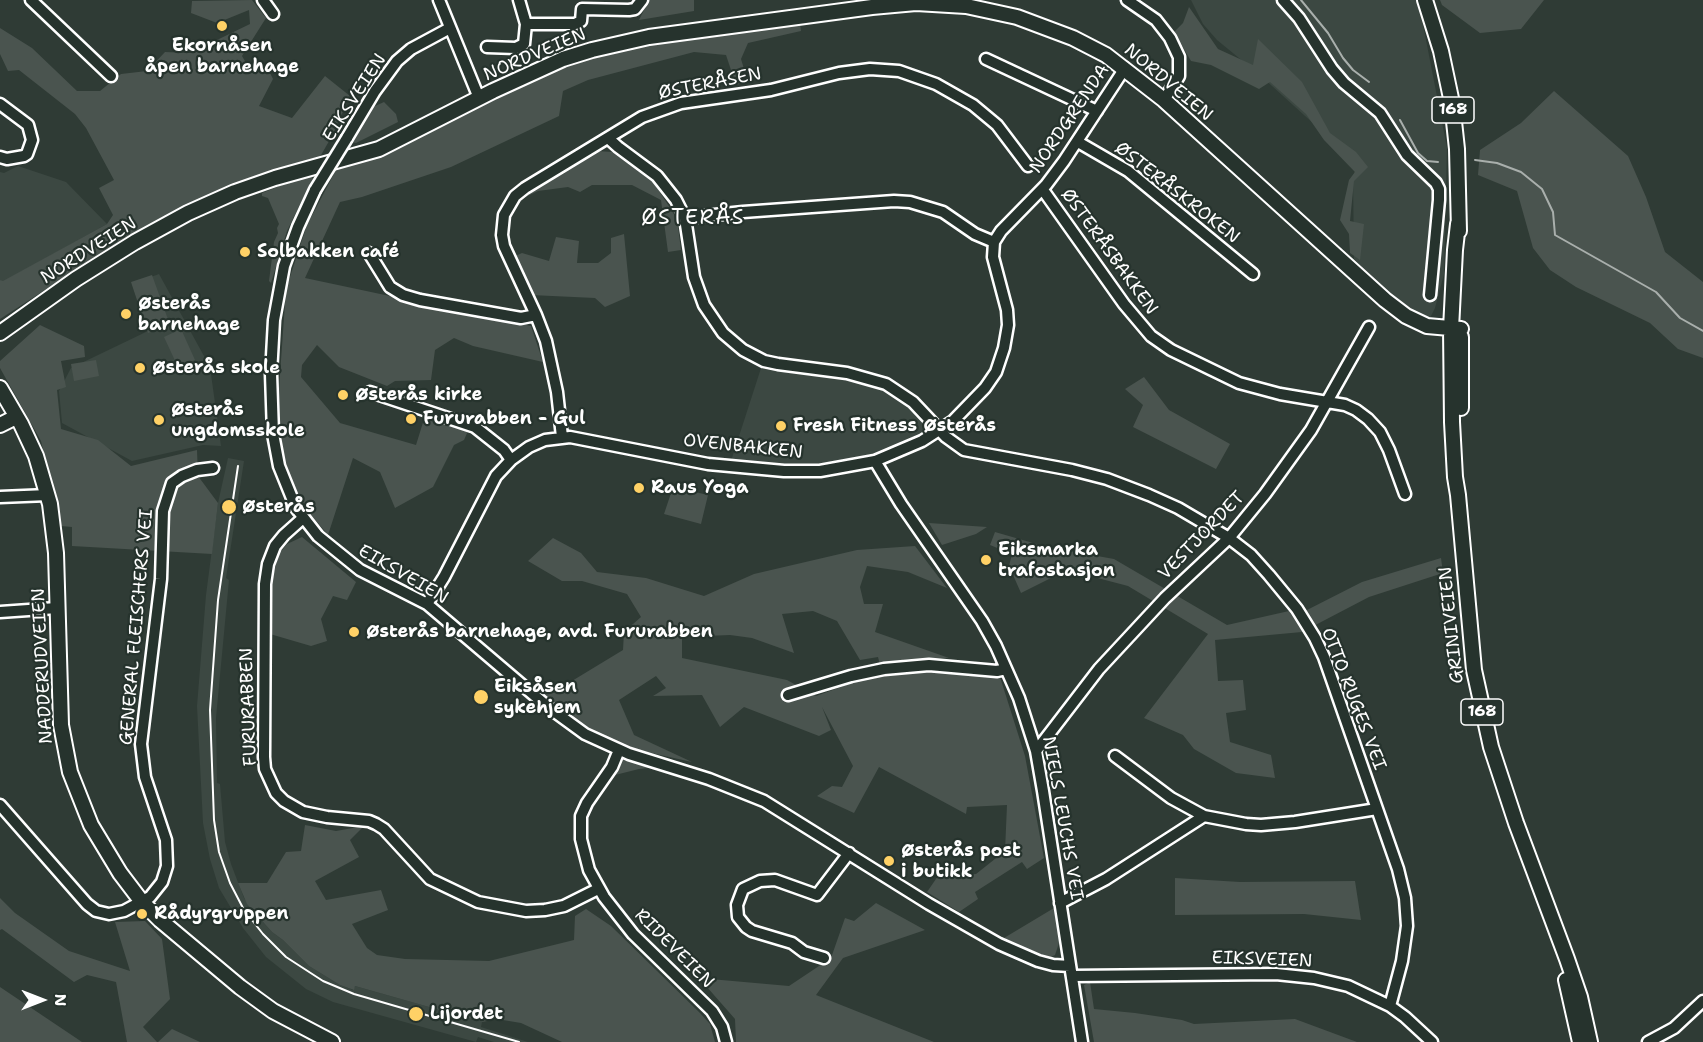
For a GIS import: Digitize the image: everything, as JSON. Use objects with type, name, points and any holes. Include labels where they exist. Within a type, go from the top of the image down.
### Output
[{"type":"main road","name":"GRINIVEIEN","points":[[1425,0],[1441,51],[1452,103],[1457,149],[1458,224],[1461,250],[1456,329],[1461,476],[1458,495],[1469,633],[1479,698],[1491,747],[1551,920],[1580,1042]]},
{"type":"main road","name":"NORDVEIEN","points":[[0,333],[76,279],[135,242],[188,213],[255,185],[379,149],[555,62],[621,42],[678,32],[897,4],[966,6],[1017,17],[1073,38],[1125,68],[1164,100],[1385,300],[1406,316],[1426,326],[1456,329]]},
{"type":"main road","name":"NADDERUDVEIEN","points":[[0,388],[9,413],[36,456],[48,495],[56,553],[60,712],[64,748],[80,801],[97,837],[142,902],[165,925],[257,1000],[289,1021],[332,1042]]},
{"type":"main road","points":[[0,425],[9,413]]},
{"type":"main road","name":"GRINIVEIEN","points":[[1551,920],[1559,934],[1571,970],[1590,1042]]},
{"type":"street","points":[[31,0],[111,76]]},
{"type":"street","points":[[263,0],[273,14]]},
{"type":"street","points":[[439,0],[479,98]]},
{"type":"street","points":[[487,47],[520,47],[524,44],[526,24],[519,0]]},
{"type":"street","points":[[526,24],[575,24],[580,21],[582,5],[629,10],[634,9],[642,0]]},
{"type":"street","points":[[1127,0],[1156,20],[1170,38],[1179,57],[1179,76],[1164,100]]},
{"type":"street","points":[[1283,0],[1313,37],[1338,76],[1380,113],[1407,154],[1436,183],[1439,189],[1430,295]]},
{"type":"street","name":"EIKSVEIEN","points":[[450,28],[411,49],[397,61],[375,91],[315,190],[284,266],[274,320],[272,347],[272,411],[275,450],[286,486],[303,518],[318,536],[348,562],[427,604],[585,734],[620,750],[709,779],[754,797],[787,814],[929,904],[999,944],[1038,961],[1071,971],[1303,976],[1348,986],[1390,1006],[1432,1042]]},
{"type":"street","points":[[986,59],[1097,111]]},
{"type":"street","name":"NORDGRENDA","points":[[994,242],[1001,231],[1043,190],[1078,142],[1125,68]]},
{"type":"street","name":"ØSTERÅSEN","points":[[562,437],[551,361],[536,315],[504,246],[502,226],[508,206],[514,196],[608,138],[651,113],[681,103],[754,93],[856,70],[887,70],[924,79],[974,105],[997,125],[1028,166]]},
{"type":"street","points":[[0,104],[28,125],[32,140],[24,156],[7,159],[0,157]]},
{"type":"street","name":"OTTO RUGES VEI","points":[[608,138],[657,176],[676,200],[685,218],[694,278],[701,299],[711,316],[733,342],[754,356],[778,364],[847,373],[886,384],[913,402],[939,431],[964,450],[1047,464],[1129,486],[1178,508],[1229,538],[1251,555],[1297,609],[1315,638],[1338,695],[1398,870],[1406,913],[1402,961],[1390,1006]]},
{"type":"street","name":"ØSTERÅSKROKEN","points":[[1078,142],[1128,171],[1253,274]]},
{"type":"street","name":"ØSTERÅSBAKKEN","points":[[1043,190],[1124,304],[1150,336],[1171,350],[1239,383],[1280,394],[1345,405],[1356,410],[1380,432],[1405,494]]},
{"type":"street","points":[[685,218],[894,201],[918,204],[943,212],[975,234],[994,242]]},
{"type":"street","name":"OVENBAKKEN","points":[[427,604],[444,577],[491,485],[511,460],[536,443],[562,437],[577,437],[708,464],[767,470],[826,470],[874,462],[939,431],[965,410],[985,388],[996,372],[1004,348],[1008,325],[1007,310],[993,256],[994,242]]},
{"type":"street","points":[[369,253],[390,287],[403,295],[521,318],[536,315]]},
{"type":"street","name":"VESTJORDET","points":[[1036,751],[1099,669],[1134,630],[1229,538],[1291,459],[1329,402],[1369,327]]},
{"type":"street","points":[[370,392],[475,427],[504,450],[511,460]]},
{"type":"street","name":"NIELS LEUCHS VEI","points":[[874,462],[880,474],[969,600],[991,638],[1019,698],[1036,751],[1082,1042]]},
{"type":"street","name":"GENERAL FLEISCHERS VEI","points":[[0,805],[92,908],[100,913],[112,914],[124,911],[142,902],[154,894],[162,882],[168,858],[164,830],[145,777],[141,744],[161,579],[163,510],[172,483],[197,470],[213,468]]},
{"type":"street","points":[[0,497],[48,495]]},
{"type":"street","name":"FURURABBEN","points":[[303,518],[275,546],[268,564],[265,584],[264,758],[276,793],[284,801],[303,812],[369,821],[376,824],[384,829],[430,879],[478,902],[526,911],[545,910],[564,906],[598,889]]},
{"type":"street","points":[[0,612],[57,608]]},
{"type":"street","points":[[788,695],[851,676],[884,669],[929,665],[997,671],[1006,669]]},
{"type":"street","name":"RIDEVEIEN","points":[[620,750],[612,767],[586,803],[580,824],[584,857],[598,889],[641,943],[706,1005],[722,1027],[726,1042]]},
{"type":"street","points":[[1115,756],[1172,798],[1204,816],[1262,825],[1377,809]]},
{"type":"street","points":[[1060,903],[1124,868],[1204,816]]},
{"type":"street","points":[[824,958],[804,952],[792,943],[752,931],[738,917],[737,905],[743,889],[759,881],[775,880],[817,895],[849,853]]},
{"type":"street","points":[[1648,1042],[1674,1028],[1703,1001]]},
{"type":"shaded area","points":[[252,0],[266,18],[242,56],[252,73],[269,71],[273,79],[259,106],[292,118],[325,76],[350,96],[317,162],[273,173],[185,207],[116,244],[0,319],[0,280],[3,281],[107,224],[113,215],[99,188],[114,180],[86,128],[75,114],[19,70],[8,71],[0,54],[0,28],[32,48],[77,91],[100,91],[121,74],[147,71],[165,52],[190,53],[250,24],[249,10],[217,23],[191,13],[192,1]]},
{"type":"shaded area","points":[[649,0],[694,0],[694,11],[639,20]]},
{"type":"shaded area","points":[[1191,0],[1417,0],[1447,148],[1444,274],[1435,308],[1429,320],[1385,292],[1354,259],[1353,178],[1356,166],[1326,135],[1261,76],[1217,40],[1203,24]]},
{"type":"shaded area","points":[[1440,0],[1544,0],[1521,29],[1480,33],[1442,5]]},
{"type":"shaded area","points":[[1189,7],[1218,49],[1253,65],[1258,39],[1302,82],[1330,133],[1356,152],[1368,167],[1354,181],[1350,221],[1364,224],[1360,260],[1350,253],[1349,234],[1340,220],[1349,180],[1355,172],[1324,140],[1306,114],[1270,82],[1259,89],[1211,65],[1191,61],[1174,32],[1183,23]]},
{"type":"shaded area","points":[[800,24],[801,31],[748,43],[741,59],[748,82],[736,85],[726,55],[694,52],[588,80],[563,91],[559,116],[451,167],[362,197],[340,202],[305,278],[531,326],[543,362],[473,346],[454,338],[435,350],[431,380],[395,381],[387,386],[339,367],[317,345],[302,365],[301,377],[340,423],[416,445],[425,416],[468,431],[464,440],[454,445],[433,487],[395,508],[380,472],[353,458],[328,535],[307,510],[292,485],[280,446],[278,403],[286,289],[307,225],[336,170],[383,154],[548,74],[584,61],[633,47]]},
{"type":"shaded area","points":[[1554,91],[1628,156],[1646,197],[1665,252],[1703,282],[1703,358],[1678,349],[1650,323],[1576,287],[1550,270],[1533,248],[1517,191],[1478,175],[1480,150],[1521,123]]},
{"type":"shaded area","points":[[384,102],[396,114],[398,122],[356,143],[351,142],[373,107]]},
{"type":"shaded area","points":[[597,151],[612,152],[654,183],[677,219],[681,250],[668,252],[661,200],[632,185],[592,185],[580,192],[568,187],[538,191],[517,201],[536,185]]},
{"type":"shaded area","points":[[18,166],[66,182],[107,224],[3,282],[0,280],[0,172],[4,173]]},
{"type":"shaded area","points":[[307,175],[313,178],[287,231],[271,283],[269,281],[274,242],[279,224],[268,198],[262,196],[262,193]]},
{"type":"shaded area","points":[[624,234],[630,296],[605,307],[595,298],[531,295],[513,257],[522,253],[549,261],[556,237],[579,241],[577,263],[598,263],[611,253],[611,238]]},
{"type":"shaded area","name":"Østerås skole","points":[[159,274],[210,367],[221,446],[203,445],[132,461],[62,423],[59,391],[71,368],[148,331],[132,284]]},
{"type":"shaded area","points":[[152,275],[170,325],[148,333],[131,282]]},
{"type":"shaded area","points":[[40,325],[84,346],[85,357],[61,361],[66,387],[57,390],[61,429],[98,440],[131,466],[197,450],[198,476],[218,503],[212,554],[72,546],[72,527],[61,526],[41,441],[0,368],[0,361]]},
{"type":"shaded area","points":[[181,329],[195,360],[178,367],[164,337]]},
{"type":"shaded area","points":[[96,360],[99,376],[74,381],[71,364]]},
{"type":"shaded area","points":[[762,365],[790,373],[870,383],[894,393],[930,429],[871,456],[824,464],[777,466],[731,461]]},
{"type":"shaded area","points":[[1144,377],[1169,410],[1230,444],[1216,469],[1133,427],[1143,405],[1125,389]]},
{"type":"shaded area","points":[[228,458],[244,461],[226,578],[229,580],[216,718],[217,783],[220,784],[225,842],[244,898],[272,932],[309,966],[340,985],[353,990],[355,986],[482,1022],[481,1027],[528,1042],[494,1042],[478,1037],[476,1042],[333,1002],[306,989],[266,957],[243,928],[219,888],[210,859],[203,823],[197,706],[206,595],[218,503]]},
{"type":"shaded area","points":[[673,487],[708,495],[701,524],[664,514]]},
{"type":"shaded area","points":[[929,523],[987,527],[976,534],[942,545]]},
{"type":"shaded area","points":[[995,532],[1047,547],[1114,559],[1227,625],[1289,611],[1305,611],[1362,582],[1441,558],[1443,573],[1369,597],[1302,632],[1215,640],[1218,681],[1243,680],[1246,710],[1226,713],[1230,742],[1271,755],[1275,778],[1236,773],[1194,749],[1183,735],[1144,718],[1208,634],[1128,586],[1067,570],[1021,593],[1009,566],[1012,554],[990,545]]},
{"type":"shaded area","points":[[302,537],[356,582],[347,600],[333,596],[321,619],[327,641],[311,646],[270,634],[272,581],[278,555],[287,544]]},
{"type":"shaded area","points":[[553,538],[581,553],[597,572],[646,578],[704,596],[754,574],[857,550],[915,546],[947,588],[908,572],[867,566],[860,587],[864,604],[883,604],[875,632],[949,658],[907,659],[880,665],[878,657],[860,660],[837,621],[813,611],[782,614],[794,653],[752,638],[730,635],[682,637],[682,658],[787,680],[816,696],[866,678],[900,672],[931,671],[1000,677],[1025,756],[1044,858],[1027,869],[1022,862],[975,892],[978,899],[959,912],[927,892],[938,876],[976,874],[1005,851],[1007,805],[967,807],[966,814],[879,767],[854,813],[817,796],[832,786],[842,787],[853,766],[822,707],[831,730],[819,736],[744,707],[720,727],[702,695],[653,696],[666,688],[656,676],[619,700],[634,735],[692,762],[612,742],[570,717],[529,682],[562,687],[623,650],[624,632],[641,617],[627,594],[582,581],[562,581],[528,561]]},
{"type":"shaded area","points":[[621,760],[633,760],[657,767],[607,777]]},
{"type":"shaded area","points":[[305,825],[336,831],[364,826],[350,840],[359,857],[315,881],[326,900],[381,890],[388,910],[352,924],[367,948],[377,955],[405,959],[489,961],[574,940],[575,916],[586,909],[611,926],[700,1013],[710,1024],[715,1042],[562,1042],[521,1023],[497,1019],[482,1022],[355,986],[354,990],[340,985],[309,966],[272,932],[247,904],[238,883],[267,883],[286,852],[301,851]]},
{"type":"shaded area","points":[[1175,878],[1240,882],[1355,881],[1361,920],[1304,914],[1175,915]]},
{"type":"shaded area","points":[[0,898],[15,913],[69,951],[130,971],[115,922],[145,921],[162,939],[170,999],[143,1027],[157,1042],[127,1042],[116,982],[87,975],[74,982],[2,929],[0,930]]},
{"type":"shaded area","points":[[876,903],[925,930],[843,958],[816,995],[934,1042],[736,1042],[735,1019],[699,978],[789,986],[831,958],[845,918],[854,921]]},
{"type":"shaded area","points":[[1054,908],[1060,940],[1055,955],[1051,957],[1035,952],[1004,938]]},
{"type":"shaded area","points":[[1090,982],[1094,1009],[1182,1020],[1194,1024],[1295,1019],[1357,1042],[1094,1042],[1084,985]]},
{"type":"shaded area","points":[[0,987],[82,1042],[0,1042]]},
{"type":"shaded area","points":[[172,1029],[200,1042],[158,1042]]},
{"type":"waterway","points":[[1301,0],[1328,33],[1343,58],[1353,70],[1369,82]]},
{"type":"waterway","points":[[1400,120],[1418,153],[1427,161],[1438,162]]},
{"type":"waterway","points":[[1475,160],[1497,163],[1521,172],[1542,189],[1553,212],[1555,235],[1656,292],[1680,318],[1703,331]]},
{"type":"railway","points":[[238,466],[218,600],[210,710],[214,820],[219,852],[230,883],[244,910],[263,934],[286,957],[323,981],[354,994],[519,1042]]},
{"type":"place","name":"Ekornåsen åpen barnehage","points":[[222,26]]},
{"type":"place","name":"Solbakken café","points":[[245,252]]},
{"type":"place","name":"Østerås barnehage","points":[[126,314]]},
{"type":"place","name":"Østerås skole","points":[[140,368]]},
{"type":"place","name":"Østerås kirke","points":[[343,395]]},
{"type":"place","name":"Fururabben - Gul","points":[[411,419]]},
{"type":"place","name":"Østerås ungdomsskole","points":[[159,420]]},
{"type":"place","name":"Fresh Fitness Østerås","points":[[781,426]]},
{"type":"place","name":"Raus Yoga","points":[[639,488]]},
{"type":"place","name":"Østerås","points":[[229,507]]},
{"type":"place","name":"Eiksmarka trafostasjon","points":[[986,560]]},
{"type":"place","name":"Østerås barnehage, avd. Fururabben","points":[[354,632]]},
{"type":"place","name":"Eiksåsen sykehjem","points":[[481,697]]},
{"type":"place","name":"Østerås post i butikk","points":[[889,861]]},
{"type":"place","name":"Rådyrgruppen","points":[[142,914]]},
{"type":"place","name":"Lijordet","points":[[416,1014]]},
{"type":"district","name":"ØSTERÅS","points":[[693,219]]}]
